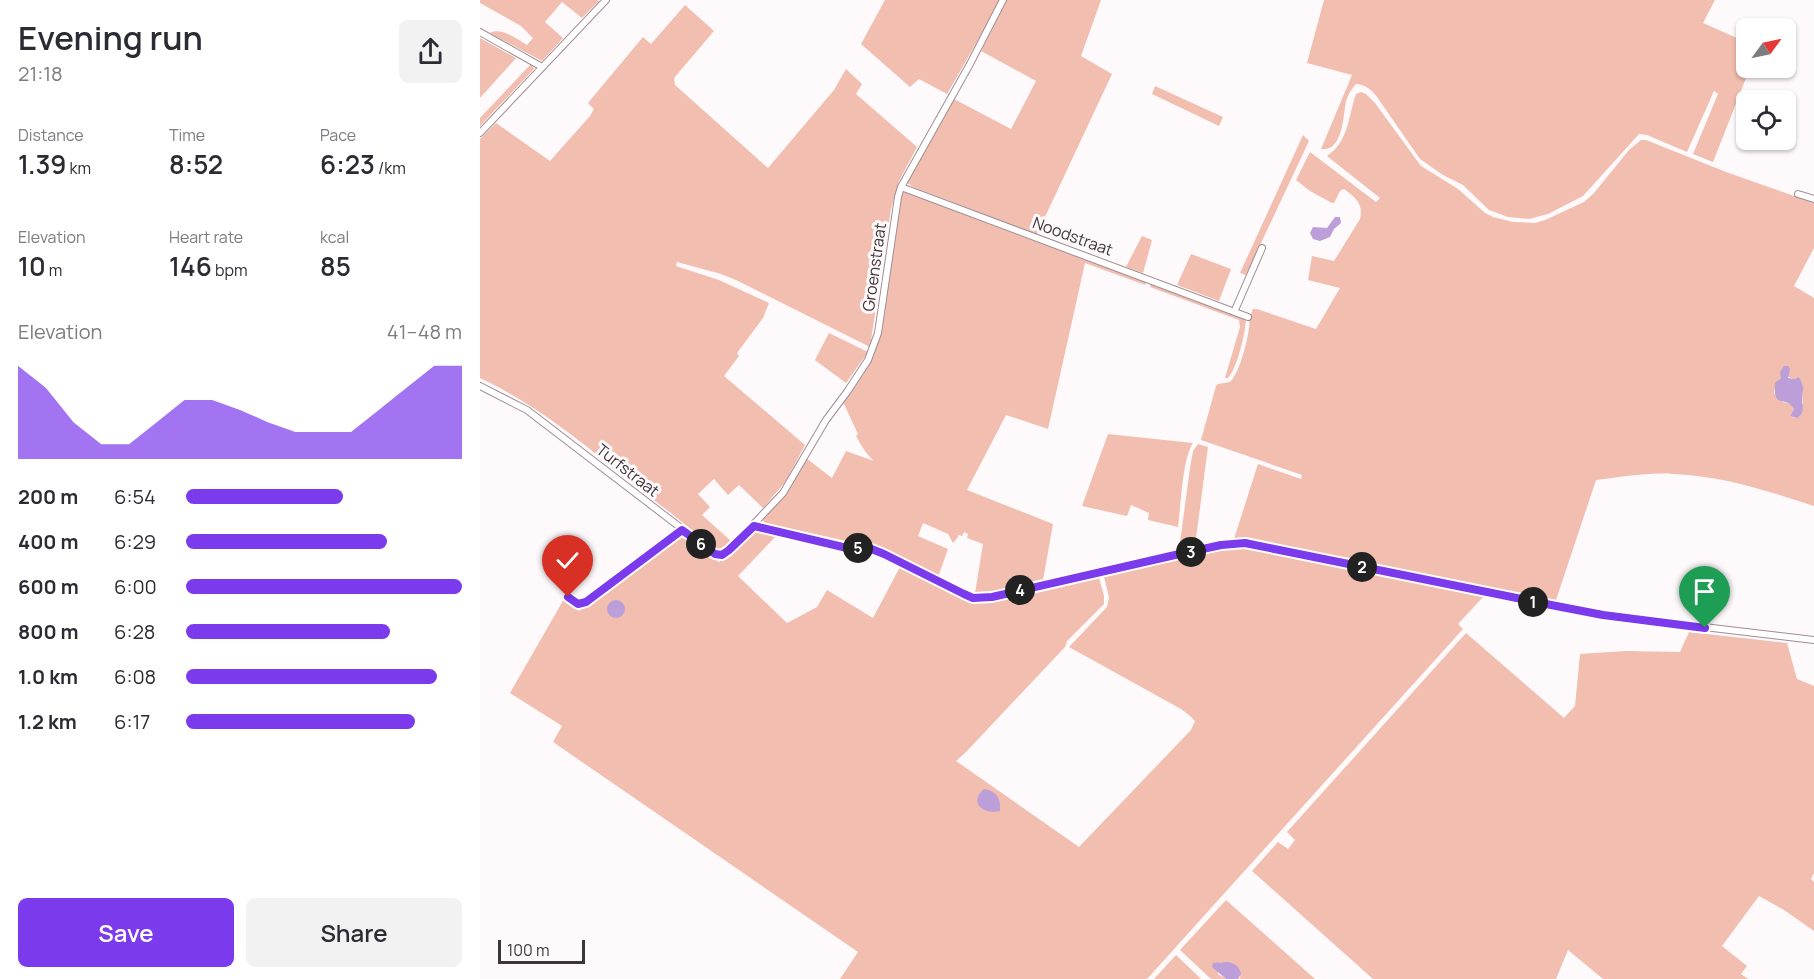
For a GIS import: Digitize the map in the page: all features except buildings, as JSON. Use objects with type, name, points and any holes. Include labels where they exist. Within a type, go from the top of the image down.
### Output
[{"type":"street","points":[[480,133],[606,0]]},
{"type":"street","name":"Groenstraat","points":[[754,526],[783,493],[826,420],[847,392],[874,348],[901,187],[1003,0]]},
{"type":"street","points":[[480,32],[542,67]]},
{"type":"street","name":"Noodstraat","points":[[901,187],[1248,317]]},
{"type":"street","points":[[1798,194],[1814,199]]},
{"type":"street","points":[[1234,310],[1262,248]]},
{"type":"street","name":"Turfstraat","points":[[480,386],[527,410],[715,554],[722,555],[729,550],[754,526]]},
{"type":"street","points":[[754,526],[847,548],[869,548],[973,598],[992,597],[1221,545],[1245,543],[1603,615],[1814,640]]},
{"type":"street","points":[[568,597],[578,604],[586,602],[682,530]]},
{"type":"shaded area","points":[[480,0],[599,1],[582,18],[562,2],[545,22],[563,38],[542,61],[490,33],[504,33],[527,45],[533,38],[521,26],[480,3]]},
{"type":"shaded area","points":[[885,0],[999,0],[947,94],[919,79],[910,87],[861,44]]},
{"type":"shaded area","points":[[1007,0],[1101,0],[1081,56],[1112,74],[1037,234],[907,183],[954,99],[1011,129],[1036,81],[981,51]]},
{"type":"shaded area","points":[[1324,0],[1715,0],[1703,23],[1736,38],[1736,78],[1746,78],[1741,90],[1736,90],[1736,104],[1713,162],[1693,154],[1718,94],[1714,91],[1687,152],[1647,135],[1639,134],[1583,196],[1548,214],[1529,219],[1508,217],[1489,210],[1463,185],[1420,159],[1377,97],[1363,85],[1356,84],[1349,94],[1338,139],[1334,145],[1321,149],[1352,75],[1307,63]]},
{"type":"shaded area","points":[[685,5],[714,31],[674,78],[675,85],[768,168],[834,90],[846,69],[862,84],[856,94],[917,147],[899,181],[891,209],[870,347],[736,280],[677,262],[676,266],[719,280],[769,303],[763,318],[737,353],[739,356],[724,376],[805,445],[786,481],[763,508],[739,485],[728,495],[714,479],[698,494],[710,507],[702,515],[731,541],[718,549],[554,422],[506,391],[480,378],[480,139],[496,123],[550,161],[590,116],[594,109],[588,103],[643,37],[651,44]]},
{"type":"shaded area","points":[[480,38],[516,58],[480,98]]},
{"type":"shaded area","points":[[531,64],[534,69],[480,126],[480,118]]},
{"type":"shaded area","points":[[1155,86],[1223,117],[1219,126],[1152,94]]},
{"type":"shaded area","points":[[1361,92],[1366,94],[1375,103],[1421,166],[1458,189],[1485,213],[1513,222],[1535,223],[1584,202],[1629,150],[1641,140],[1814,203],[1814,248],[1794,286],[1814,298],[1814,506],[1745,485],[1692,475],[1654,474],[1596,480],[1555,603],[1318,553],[1234,539],[1258,464],[1301,479],[1302,475],[1201,440],[1216,386],[1230,382],[1240,364],[1253,309],[1316,329],[1340,288],[1308,280],[1312,256],[1334,261],[1360,219],[1360,205],[1344,189],[1332,203],[1296,180],[1310,152],[1376,202],[1380,198],[1327,156],[1344,136],[1356,94]],"holes":[[[1787,376],[1802,383],[1803,403],[1795,418],[1790,416],[1794,409],[1791,404],[1783,402],[1774,390],[1777,382]]]},
{"type":"shaded area","points":[[1303,135],[1309,141],[1246,275],[1240,273]]},
{"type":"shaded area","points":[[904,190],[1147,280],[1145,285],[1085,263],[1048,429],[1006,415],[967,490],[1053,524],[1043,580],[986,593],[975,593],[983,544],[967,538],[968,534],[964,532],[962,536],[958,535],[953,543],[948,534],[923,523],[918,536],[948,549],[938,577],[874,545],[765,523],[762,520],[781,499],[806,458],[832,478],[846,451],[874,461],[856,436],[858,434],[843,402],[868,366],[879,340],[899,203]]},
{"type":"shaded area","points":[[1335,217],[1340,217],[1341,223],[1330,237],[1320,241],[1313,239],[1310,233],[1313,227],[1327,228]]},
{"type":"shaded area","points":[[1142,236],[1152,240],[1143,273],[1126,267]]},
{"type":"shaded area","points":[[1191,254],[1231,269],[1219,301],[1177,285]]},
{"type":"shaded area","points":[[1151,281],[1246,319],[1238,358],[1228,378],[1225,378],[1240,327],[1239,320],[1150,287]]},
{"type":"shaded area","points":[[829,333],[868,352],[846,383],[815,360]]},
{"type":"shaded area","points":[[1784,366],[1790,369],[1788,378],[1799,377],[1803,389],[1802,411],[1797,418],[1790,416],[1794,409],[1791,405],[1776,397],[1775,383],[1781,378],[1780,372]]},
{"type":"shaded area","points":[[1108,434],[1193,443],[1184,471],[1178,527],[1148,520],[1149,513],[1131,505],[1127,516],[1082,506]]},
{"type":"shaded area","points":[[1198,444],[1208,447],[1195,546],[1179,550],[1193,451]]},
{"type":"shaded area","points":[[753,528],[778,534],[738,576],[787,623],[817,607],[827,590],[873,618],[901,565],[971,599],[1098,574],[1104,604],[956,761],[1079,847],[1191,730],[1195,721],[1181,709],[1069,647],[1107,607],[1109,597],[1103,573],[1238,547],[1483,597],[1458,624],[1463,629],[1147,979],[840,979],[858,952],[553,742],[562,726],[510,693],[564,599],[579,611],[683,534],[719,562],[731,553]]},
{"type":"shaded area","points":[[616,600],[622,603],[625,609],[622,615],[616,618],[610,615],[607,609],[610,603]]},
{"type":"shaded area","points":[[1689,632],[1787,643],[1797,679],[1814,686],[1814,873],[1811,879],[1814,882],[1814,931],[1759,896],[1722,946],[1747,966],[1741,974],[1748,979],[1603,979],[1568,950],[1556,979],[1373,979],[1252,871],[1278,842],[1288,849],[1295,840],[1287,832],[1466,633],[1564,718],[1575,706],[1580,654],[1625,651],[1680,652]]},
{"type":"shaded area","points":[[984,789],[997,796],[1000,811],[988,811],[980,807],[977,799]]},
{"type":"shaded area","points":[[1226,900],[1315,979],[1238,979],[1241,977],[1222,962],[1218,963],[1218,974],[1226,979],[1211,979],[1180,950]]},
{"type":"shaded area","points":[[1176,955],[1201,979],[1154,979]]},
{"type":"shaded area","points":[[1227,962],[1239,969],[1241,974],[1238,979],[1226,979],[1212,967],[1213,963]]},
{"type":"route","points":[[568,597],[578,604],[586,602],[682,530],[715,554],[722,555],[754,526],[847,548],[869,548],[973,598],[992,597],[1221,545],[1245,543],[1603,615],[1705,628]]}]
